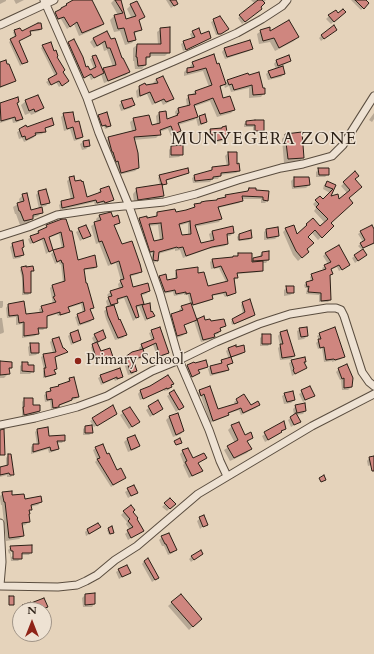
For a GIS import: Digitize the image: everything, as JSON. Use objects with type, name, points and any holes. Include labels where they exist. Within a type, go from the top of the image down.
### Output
[{"type":"street","points":[[0,25],[45,2],[54,0]]},
{"type":"street","points":[[87,98],[237,33],[282,6],[287,0]]},
{"type":"street","points":[[45,2],[87,98],[99,133],[130,206],[160,294],[179,360],[227,476]]},
{"type":"street","points":[[0,236],[28,227],[57,215],[104,208],[152,204],[182,198],[281,168],[332,156],[343,145],[374,96]]},
{"type":"street","points":[[0,425],[77,407],[107,396],[152,371],[258,324],[290,314],[327,308],[336,308],[341,310],[362,372],[374,386]]},
{"type":"street","points":[[0,523],[2,562],[0,585],[58,587],[77,585],[86,582],[115,560],[137,546],[198,494],[312,426],[374,394]]},
{"type":"building","points":[[73,0],[92,0],[104,24],[82,33],[77,22],[70,27],[64,17],[58,19],[55,12]]},
{"type":"building","points":[[115,0],[121,0],[126,19],[136,16],[130,4],[137,1],[145,17],[139,20],[142,30],[134,32],[136,40],[128,42],[124,28],[118,29],[114,15],[123,13]]},
{"type":"building","points":[[170,0],[176,0],[178,4],[174,6]]},
{"type":"building","points":[[258,0],[262,0],[265,3],[261,7],[262,9],[245,22],[239,15]]},
{"type":"building","points":[[355,0],[366,0],[369,3],[364,9]]},
{"type":"building","points":[[343,9],[346,12],[334,22],[328,15],[336,10],[338,13]]},
{"type":"building","points":[[220,16],[229,29],[221,34],[218,34],[213,19]]},
{"type":"building","points":[[289,20],[299,37],[279,48],[274,38],[263,41],[260,30],[270,27],[270,31]]},
{"type":"building","points":[[41,23],[42,29],[30,31],[31,35],[19,41],[28,62],[22,64],[10,39],[16,36],[14,30],[20,28],[22,31]]},
{"type":"building","points":[[334,25],[337,30],[324,39],[321,35]]},
{"type":"building","points":[[170,27],[170,53],[150,53],[150,57],[146,57],[146,65],[138,66],[136,57],[137,44],[161,44],[160,28]]},
{"type":"building","points":[[199,28],[201,34],[209,31],[211,38],[186,50],[183,41],[195,37],[192,31]]},
{"type":"building","points":[[107,31],[111,39],[115,38],[122,58],[130,72],[108,81],[103,68],[116,65],[115,61],[110,48],[107,48],[105,41],[97,46],[93,38]]},
{"type":"building","points":[[74,39],[86,67],[88,66],[90,70],[96,67],[92,56],[96,55],[104,73],[94,78],[91,74],[84,78],[68,42]]},
{"type":"building","points":[[250,40],[253,49],[227,57],[224,48]]},
{"type":"building","points":[[51,42],[54,51],[56,50],[57,57],[65,70],[63,72],[69,81],[62,86],[59,81],[51,85],[48,79],[57,74],[42,45]]},
{"type":"building","points":[[214,54],[217,64],[219,63],[226,84],[220,86],[223,98],[230,96],[235,110],[220,114],[213,98],[194,105],[198,117],[178,123],[181,131],[174,134],[171,126],[160,130],[161,135],[134,137],[138,153],[139,168],[121,173],[118,161],[116,162],[112,152],[108,137],[136,130],[133,118],[149,115],[152,125],[160,123],[159,112],[166,111],[167,119],[178,115],[178,108],[190,105],[188,95],[196,94],[195,91],[212,85],[206,68],[187,73],[187,68],[194,67],[192,62]]},
{"type":"building","points":[[289,55],[291,61],[278,66],[276,60]]},
{"type":"building","points":[[6,60],[16,81],[0,87],[0,62]]},
{"type":"building","points":[[283,66],[285,74],[271,78],[268,71]]},
{"type":"building","points":[[259,72],[263,88],[265,88],[265,94],[253,95],[252,85],[234,90],[232,84],[229,85],[227,80],[248,73],[249,75]]},
{"type":"building","points":[[163,76],[174,99],[166,102],[164,99],[155,103],[150,92],[140,96],[139,86],[145,83],[146,85],[158,83],[156,79]]},
{"type":"building","points":[[38,95],[44,108],[35,112],[34,109],[29,111],[25,100]]},
{"type":"building","points":[[18,97],[19,102],[17,103],[23,119],[16,121],[15,117],[1,121],[0,103]]},
{"type":"building","points":[[132,98],[135,105],[124,109],[121,101]]},
{"type":"building","points":[[73,112],[75,122],[79,121],[83,137],[76,139],[73,127],[67,129],[63,113]]},
{"type":"building","points":[[107,112],[111,126],[106,127],[106,125],[102,126],[98,115]]},
{"type":"building","points":[[205,114],[207,122],[201,124],[199,116]]},
{"type":"building","points":[[52,118],[54,125],[45,128],[46,132],[35,133],[36,135],[26,140],[25,136],[22,137],[19,129],[26,125],[27,127]]},
{"type":"building","points":[[264,120],[264,131],[255,131],[255,125],[246,125],[246,121]]},
{"type":"building","points":[[226,126],[228,138],[215,141],[214,135],[211,135],[210,129],[222,128]]},
{"type":"building","points":[[302,132],[304,158],[288,159],[285,134]]},
{"type":"building","points":[[89,140],[90,146],[84,147],[83,141]]},
{"type":"building","points":[[183,145],[183,155],[171,155],[171,146]]},
{"type":"building","points":[[228,152],[237,152],[237,164],[239,163],[240,171],[221,173],[221,176],[213,177],[213,179],[195,181],[194,175],[212,170],[212,167],[229,165]]},
{"type":"building","points":[[188,168],[189,173],[166,180],[167,184],[162,185],[159,175]]},
{"type":"building","points":[[318,168],[329,168],[329,175],[319,175]]},
{"type":"building","points":[[355,171],[359,176],[355,179],[362,187],[349,198],[353,203],[331,223],[334,226],[322,238],[315,230],[308,237],[314,243],[307,249],[309,252],[302,258],[296,251],[285,228],[294,225],[297,234],[313,218],[320,226],[328,219],[316,207],[319,204],[315,200],[320,196],[323,199],[333,189],[325,186],[327,181],[336,185],[331,196],[338,194],[339,199],[350,190],[343,182]]},
{"type":"building","points":[[74,176],[75,181],[83,181],[87,197],[101,192],[100,189],[109,186],[114,200],[105,203],[104,201],[97,203],[96,200],[62,208],[61,201],[74,198],[69,177]]},
{"type":"building","points":[[294,177],[309,177],[310,185],[294,187]]},
{"type":"building","points":[[162,184],[164,196],[138,200],[136,188]]},
{"type":"building","points":[[249,188],[256,188],[256,190],[269,191],[268,201],[263,200],[263,197],[242,196],[243,201],[218,207],[222,219],[195,225],[201,243],[214,240],[212,231],[233,226],[234,233],[227,234],[228,244],[212,247],[186,256],[183,247],[177,247],[159,252],[158,261],[153,260],[154,251],[150,252],[139,218],[157,216],[157,212],[175,209],[176,212],[186,210],[195,207],[194,204],[217,200],[226,197],[225,195],[248,191]],"holes":[[[190,221],[191,234],[182,235],[179,224]],[[161,223],[163,239],[154,241],[149,224]]]},
{"type":"building","points":[[46,189],[50,203],[41,205],[38,191]]},
{"type":"building","points":[[27,193],[31,210],[42,207],[43,213],[33,215],[33,219],[24,221],[17,203],[24,201],[22,194]]},
{"type":"building","points":[[111,212],[113,217],[118,215],[120,223],[114,225],[122,244],[132,241],[140,264],[142,272],[130,275],[133,287],[148,283],[150,291],[141,294],[144,304],[136,306],[139,317],[136,318],[127,296],[117,299],[118,303],[111,305],[108,297],[112,296],[110,291],[123,287],[120,280],[124,279],[119,261],[111,264],[102,241],[99,242],[94,222],[101,220],[99,215]]},
{"type":"building","points":[[66,219],[70,231],[72,231],[78,260],[95,255],[97,267],[84,269],[86,283],[94,308],[90,309],[94,319],[80,324],[77,314],[85,311],[83,302],[68,307],[70,312],[60,315],[60,312],[47,316],[47,328],[38,328],[39,334],[24,336],[24,322],[19,323],[18,315],[9,316],[8,304],[24,301],[26,314],[43,312],[41,306],[56,302],[53,297],[55,296],[52,285],[65,281],[63,263],[61,260],[57,262],[53,250],[49,252],[44,238],[33,243],[30,236],[39,233],[38,231],[47,227],[46,225]],"holes":[[[61,232],[64,247],[53,250],[49,237]]]},
{"type":"building","points":[[86,225],[91,236],[83,239],[78,228]]},
{"type":"building","points":[[372,225],[374,229],[374,243],[363,248],[360,243],[365,240],[360,231]]},
{"type":"building","points":[[278,227],[279,236],[267,238],[266,229]]},
{"type":"building","points":[[251,230],[252,238],[239,240],[239,234]]},
{"type":"building","points":[[23,240],[24,247],[22,248],[24,255],[15,257],[12,243]]},
{"type":"building","points":[[339,245],[350,265],[342,270],[339,265],[331,269],[333,274],[330,275],[331,300],[321,301],[321,293],[308,292],[309,286],[307,287],[306,282],[313,280],[311,274],[326,269],[324,265],[331,262],[325,253]]},
{"type":"building","points":[[363,249],[367,255],[358,261],[354,255]]},
{"type":"building","points":[[269,251],[269,260],[253,261],[253,258],[262,256],[262,252]]},
{"type":"building","points":[[238,253],[252,253],[252,262],[263,261],[263,271],[237,273],[238,278],[234,278],[236,293],[227,296],[226,292],[212,295],[213,299],[193,305],[190,293],[186,294],[186,292],[176,294],[175,290],[165,292],[159,276],[166,274],[167,280],[177,278],[176,270],[198,267],[198,273],[204,272],[208,286],[228,281],[221,266],[214,268],[212,259],[238,256]]},
{"type":"building","points":[[33,266],[34,271],[31,271],[31,293],[24,293],[21,267]]},
{"type":"building","points":[[286,286],[294,286],[294,293],[287,293]]},
{"type":"building","points":[[250,299],[255,315],[234,324],[232,319],[245,312],[242,302]]},
{"type":"building","points":[[150,303],[151,312],[152,311],[155,316],[147,319],[142,305]]},
{"type":"building","points":[[191,303],[197,320],[184,325],[187,333],[177,336],[171,314],[183,310],[181,306]]},
{"type":"building","points":[[114,305],[119,320],[120,319],[127,335],[118,338],[108,316],[106,307]]},
{"type":"building","points":[[204,316],[205,320],[210,319],[211,321],[224,319],[226,326],[220,328],[221,331],[214,334],[215,337],[203,340],[197,319]]},
{"type":"building","points":[[160,327],[169,353],[160,356],[156,343],[143,349],[141,344],[154,339],[151,330]]},
{"type":"building","points":[[307,327],[308,336],[301,337],[299,328]]},
{"type":"building","points":[[335,327],[345,357],[335,360],[326,360],[324,347],[320,348],[318,339],[321,339],[319,333]]},
{"type":"building","points":[[78,330],[81,340],[73,343],[70,333]]},
{"type":"building","points":[[103,330],[106,338],[98,342],[94,334]]},
{"type":"building","points":[[287,330],[295,356],[282,358],[280,344],[283,344],[280,332]]},
{"type":"building","points":[[262,334],[271,334],[271,344],[262,344]]},
{"type":"building","points":[[59,337],[63,348],[68,352],[55,357],[57,369],[54,370],[56,374],[45,377],[44,368],[46,368],[43,354],[56,352],[52,339]]},
{"type":"building","points":[[97,342],[101,351],[110,348],[113,357],[104,360],[103,356],[96,358],[92,344]]},
{"type":"building","points":[[30,343],[39,343],[39,353],[31,353]]},
{"type":"building","points":[[236,345],[236,347],[244,345],[245,352],[231,357],[228,348]]},
{"type":"building","points":[[143,349],[145,356],[133,359],[137,371],[131,373],[125,357],[132,352]]},
{"type":"building","points":[[231,357],[233,363],[227,365],[229,370],[212,374],[210,366],[222,363],[221,360]]},
{"type":"building","points":[[305,357],[306,362],[304,362],[307,368],[295,374],[291,360]]},
{"type":"building","points":[[206,360],[208,367],[198,370],[200,373],[192,377],[187,365]]},
{"type":"building","points":[[0,361],[12,362],[12,368],[9,368],[10,374],[0,375]]},
{"type":"building","points":[[22,362],[28,362],[28,365],[34,365],[34,372],[22,371]]},
{"type":"building","points":[[347,364],[353,378],[352,387],[344,388],[344,378],[342,379],[338,368]]},
{"type":"building","points":[[120,368],[123,377],[117,379],[117,377],[103,383],[100,375]]},
{"type":"building","points":[[168,375],[174,384],[171,385],[172,387],[143,399],[140,390]]},
{"type":"building","points":[[74,377],[79,397],[72,398],[72,400],[59,405],[59,407],[53,408],[52,399],[47,400],[46,392],[51,391],[50,388],[70,381],[69,378]]},
{"type":"building","points":[[210,386],[218,409],[238,403],[236,399],[244,394],[251,405],[258,401],[260,405],[243,413],[241,408],[228,413],[229,415],[213,421],[204,394],[201,396],[199,390]]},
{"type":"building","points":[[310,386],[315,396],[305,400],[301,390]]},
{"type":"building","points":[[174,390],[184,407],[179,410],[169,393]]},
{"type":"building","points":[[293,391],[295,400],[287,402],[284,393]]},
{"type":"building","points":[[24,398],[33,398],[33,405],[40,405],[40,411],[24,415]]},
{"type":"building","points":[[158,400],[163,409],[153,415],[148,406]]},
{"type":"building","points":[[305,403],[306,411],[297,413],[295,405]]},
{"type":"building","points":[[113,405],[117,414],[97,426],[92,418]]},
{"type":"building","points":[[130,407],[140,422],[132,427],[122,411]]},
{"type":"building","points":[[178,413],[184,431],[176,435],[169,416]]},
{"type":"building","points":[[296,413],[301,422],[294,425],[290,417]]},
{"type":"building","points":[[284,421],[286,429],[268,440],[264,432]]},
{"type":"building","points":[[239,422],[245,435],[251,432],[253,438],[247,441],[252,449],[234,458],[227,446],[238,440],[231,425]]},
{"type":"building","points":[[92,425],[93,433],[85,433],[85,426]]},
{"type":"building","points":[[48,427],[49,436],[65,435],[65,441],[57,441],[59,449],[51,451],[50,447],[33,452],[33,444],[39,444],[37,429]]},
{"type":"building","points":[[4,429],[5,455],[0,455],[0,430]]},
{"type":"building","points":[[135,435],[140,446],[131,450],[127,438]]},
{"type":"building","points":[[180,438],[182,443],[176,445],[174,441]]},
{"type":"building","points":[[103,444],[107,454],[109,453],[117,470],[121,468],[126,478],[113,485],[97,459],[100,458],[95,447]]},
{"type":"building","points":[[188,448],[193,458],[204,453],[207,458],[198,463],[203,471],[192,476],[185,462],[187,461],[182,450]]},
{"type":"building","points":[[8,454],[11,454],[14,475],[10,475],[9,473],[0,475],[0,467],[8,465]]},
{"type":"building","points":[[374,456],[374,471],[372,471],[369,457]]},
{"type":"building","points":[[324,475],[326,480],[321,482],[319,478]]},
{"type":"building","points":[[134,485],[138,493],[131,496],[127,488]]},
{"type":"building","points":[[12,491],[12,495],[24,494],[25,499],[41,496],[42,502],[31,505],[32,510],[29,510],[30,522],[22,523],[24,536],[9,538],[5,502],[2,492]]},
{"type":"building","points":[[170,498],[176,504],[170,509],[164,503]]},
{"type":"building","points":[[131,505],[135,510],[133,512],[138,518],[137,519],[144,531],[131,538],[127,530],[133,527],[128,521],[130,519],[123,511]]},
{"type":"building","points":[[204,515],[208,525],[203,527],[199,517]]},
{"type":"building","points":[[98,523],[101,527],[89,534],[87,529]]},
{"type":"building","points":[[112,526],[114,533],[110,534],[108,528]]},
{"type":"building","points":[[169,533],[177,550],[170,553],[161,536]]},
{"type":"building","points":[[32,545],[32,553],[22,553],[22,559],[13,559],[13,551],[11,551],[10,546]]},
{"type":"building","points":[[201,550],[203,554],[194,560],[191,556]]},
{"type":"building","points":[[148,558],[159,578],[155,580],[144,561]]},
{"type":"building","points":[[127,565],[131,573],[122,577],[118,569]]},
{"type":"building","points":[[95,593],[95,604],[85,605],[85,594]]},
{"type":"building","points":[[181,594],[202,619],[193,627],[171,602]]},
{"type":"building","points":[[9,596],[14,596],[14,602],[12,602],[12,605],[9,605]]},
{"type":"building","points":[[44,598],[46,602],[34,602]]},
{"type":"place","name":"Primary School","points":[[78,361]]},
{"type":"district","name":"MUNYEGERA ZONE","points":[[264,140]]}]
